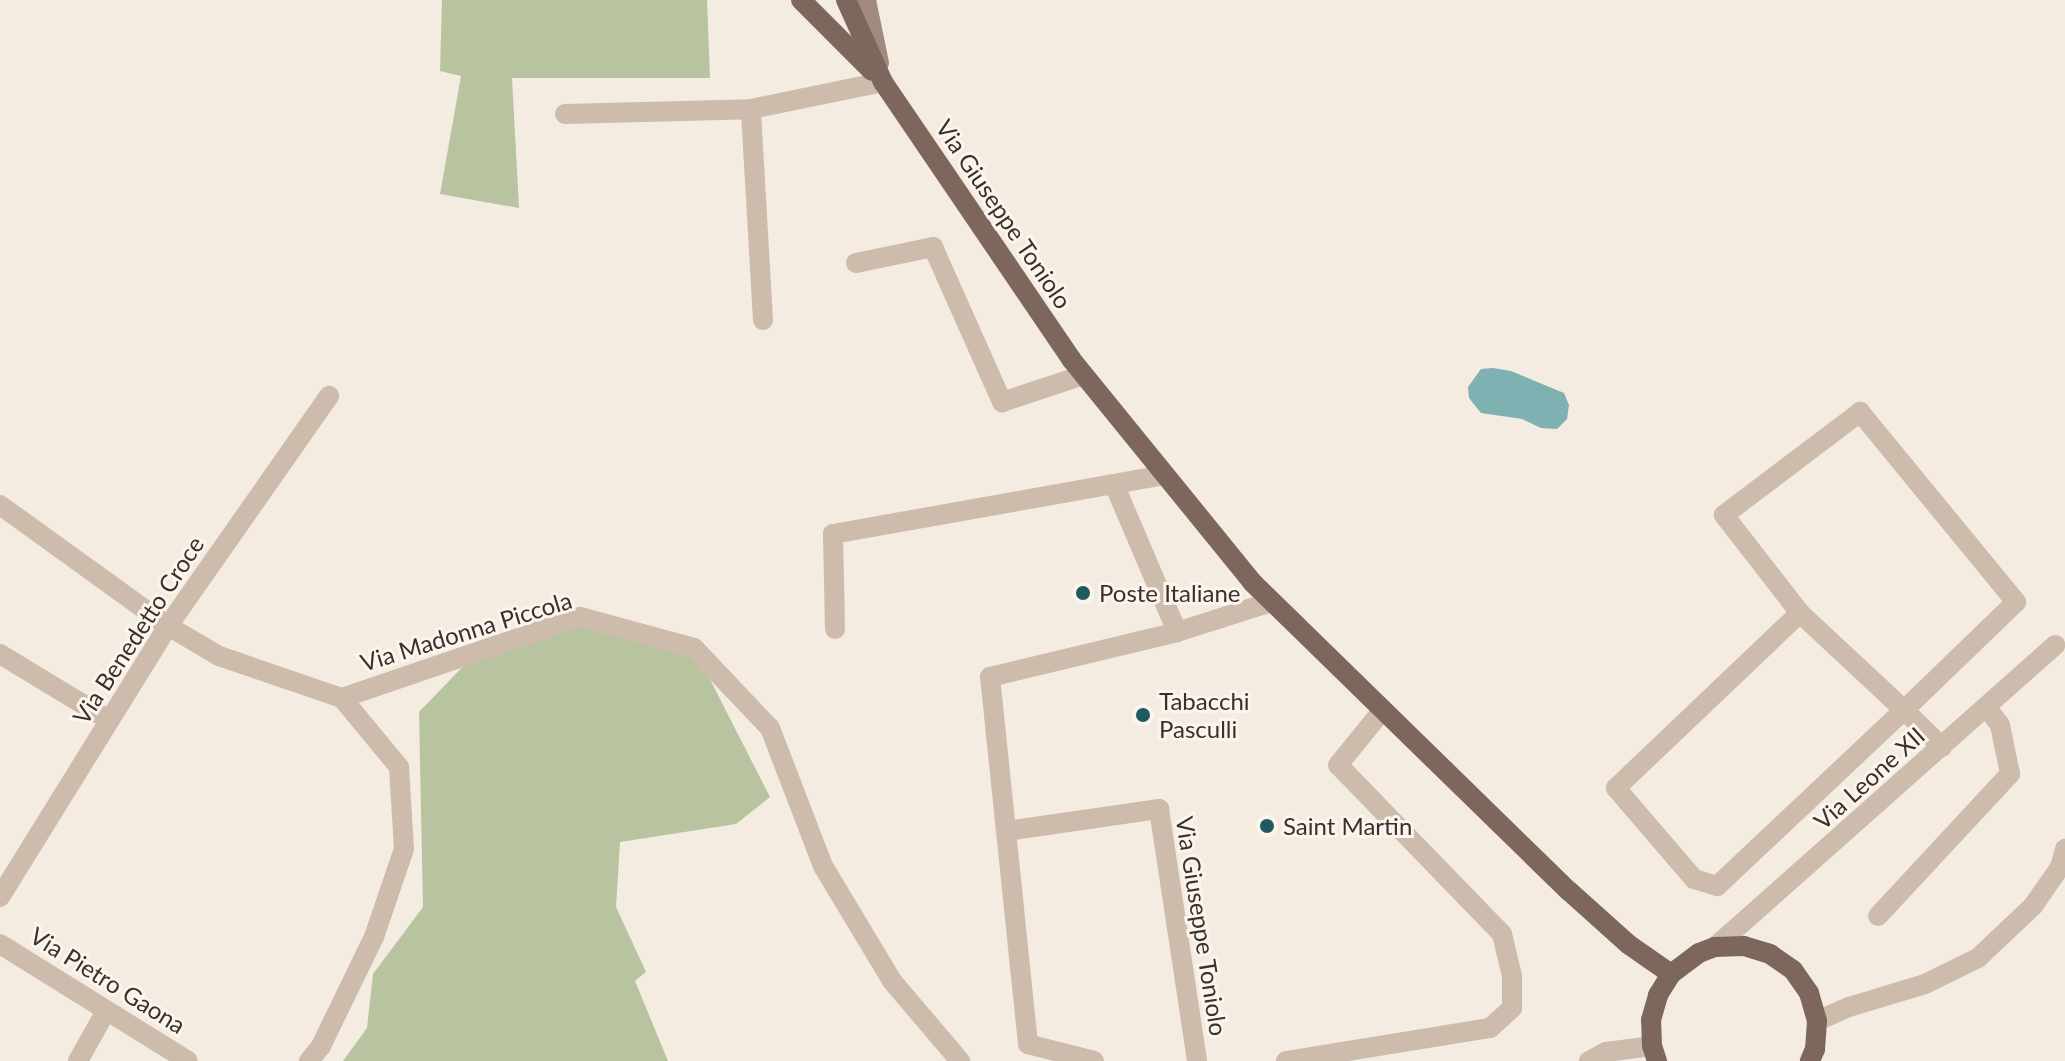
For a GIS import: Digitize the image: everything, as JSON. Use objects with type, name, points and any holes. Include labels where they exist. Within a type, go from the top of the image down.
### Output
[{"type":"main road","name":"Via Giuseppe Toniolo","points":[[801,0],[883,82]]},
{"type":"main road","name":"Via Giuseppe Toniolo","points":[[846,0],[883,82],[1083,375],[1271,602],[1569,891],[1628,944],[1671,974]]},
{"type":"main road","points":[[1654,1053],[1654,1008],[1671,974],[1684,962],[1715,947],[1744,946],[1770,954],[1782,962],[1793,970],[1809,993],[1817,1021],[1815,1049],[1810,1061]]},
{"type":"street","points":[[565,114],[751,109],[883,82],[866,0]]},
{"type":"street","points":[[751,109],[763,320]]},
{"type":"street","points":[[856,263],[933,247],[1002,402],[1083,375]]},
{"type":"street","name":"Via Benedetto Croce","points":[[0,897],[168,626],[329,396]]},
{"type":"street","points":[[1800,613],[1616,788],[1694,879],[1717,886],[1904,710],[2016,602],[1860,412],[1724,515],[1800,613],[1904,710],[1942,747]]},
{"type":"street","points":[[835,629],[833,534],[1164,475]]},
{"type":"street","points":[[1114,484],[1177,632]]},
{"type":"street","name":"Via Madonna Piccola","points":[[0,505],[168,626],[219,656],[342,698],[580,617],[694,648],[770,728],[823,866],[892,981],[960,1061]]},
{"type":"street","points":[[1094,1061],[1028,1044],[990,677],[1177,632],[1271,602]]},
{"type":"street","name":"Via Leone XII","points":[[1715,947],[1988,709],[2055,645]]},
{"type":"street","points":[[0,654],[109,720]]},
{"type":"street","points":[[309,1061],[321,1046],[374,937],[404,849],[399,767],[342,698]]},
{"type":"street","points":[[1878,916],[2010,774],[2000,725],[1988,709]]},
{"type":"street","points":[[1286,1061],[1490,1028],[1512,1008],[1512,976],[1502,934],[1338,765],[1381,712]]},
{"type":"street","name":"Via Giuseppe Toniolo","points":[[1006,831],[1159,809],[1197,1061]]},
{"type":"street","points":[[1817,1021],[1849,1007],[1925,984],[1978,958],[2033,906],[2060,867],[2065,849]]},
{"type":"street","name":"Via Pietro Gaona","points":[[0,944],[188,1061]]},
{"type":"street","points":[[78,1061],[106,1011]]},
{"type":"street","points":[[1589,1061],[1606,1052],[1654,1053]]},
{"type":"green space","points":[[442,0],[707,0],[710,78],[512,78],[519,208],[440,194],[461,76],[440,71]]},
{"type":"green space","points":[[580,617],[694,648],[770,797],[736,824],[620,842],[616,907],[646,972],[635,981],[668,1061],[343,1061],[367,1028],[373,974],[423,907],[419,712],[477,652]]},
{"type":"water","points":[[1481,369],[1511,371],[1564,393],[1569,405],[1567,419],[1557,429],[1541,428],[1522,419],[1481,413],[1469,398],[1468,387]]},
{"type":"place","name":"Poste Italiane","points":[[1083,593]]},
{"type":"place","name":"Tabacchi Pasculli","points":[[1143,715]]},
{"type":"place","name":"Saint Martin","points":[[1267,826]]}]
